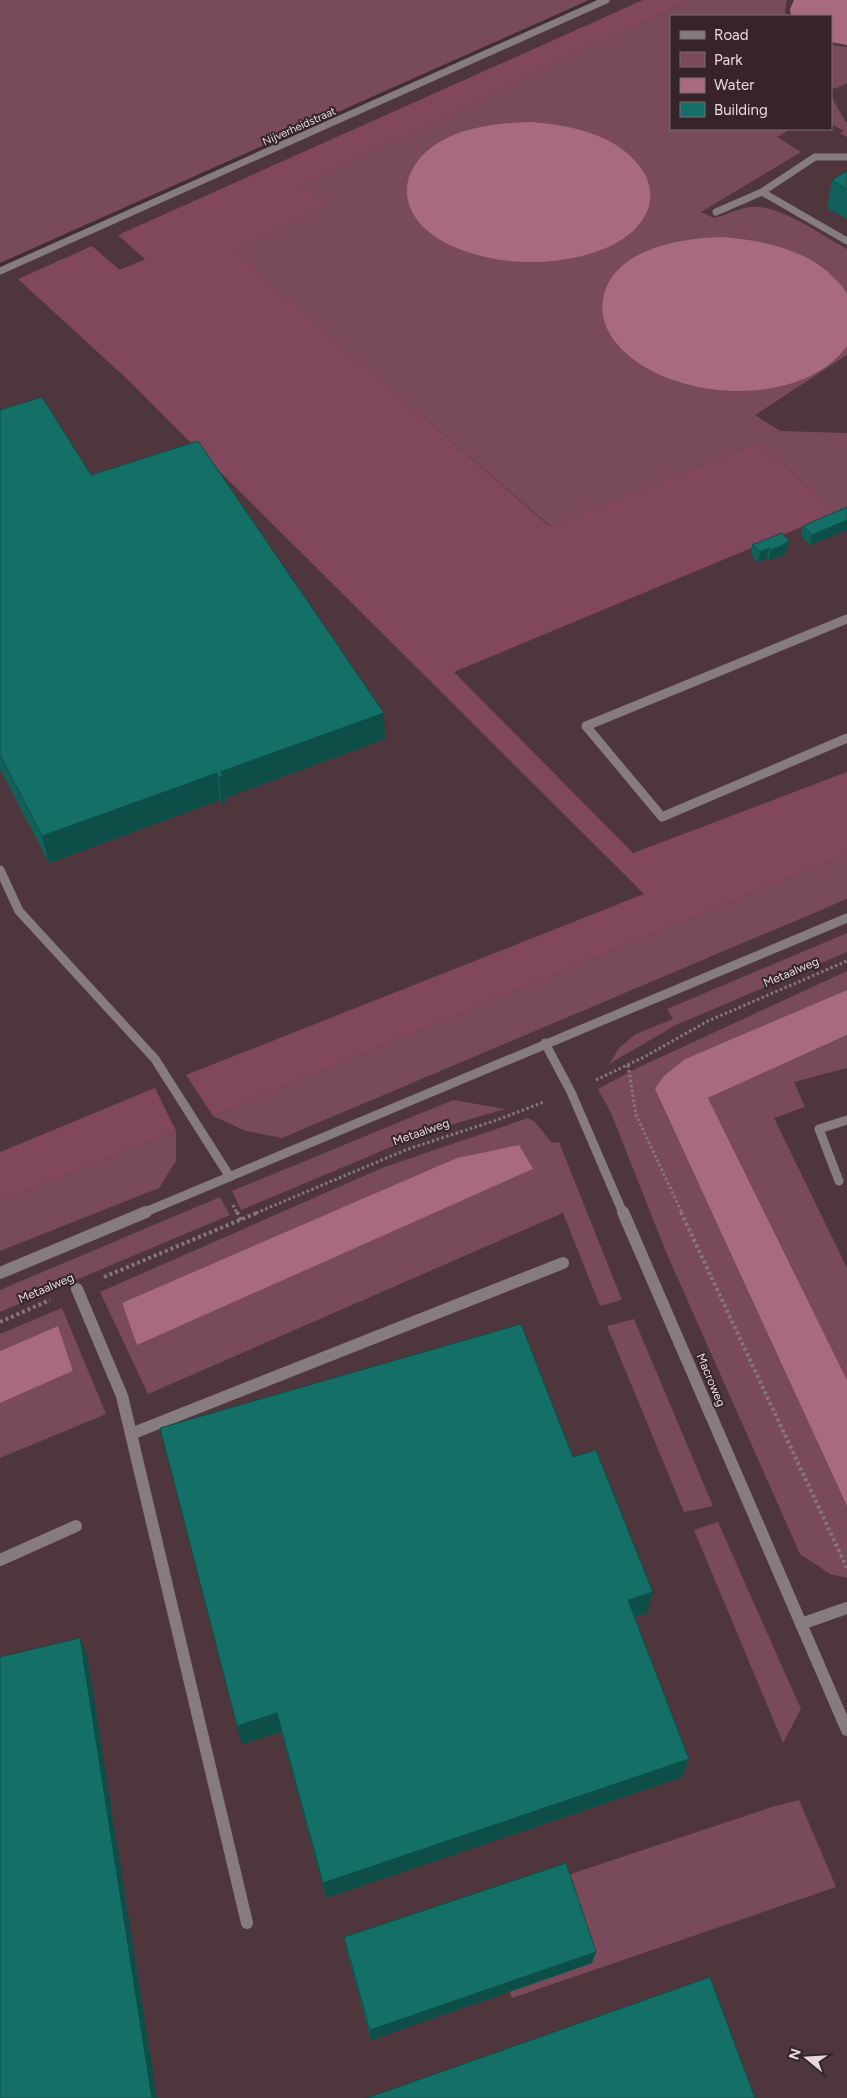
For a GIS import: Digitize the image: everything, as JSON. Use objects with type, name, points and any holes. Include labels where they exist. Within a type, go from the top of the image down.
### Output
[{"type":"street","name":"Nijverheidstraat","points":[[0,271],[606,0]]},
{"type":"street","points":[[716,212],[762,192],[815,157],[847,157]]},
{"type":"street","points":[[762,192],[847,241]]},
{"type":"street","points":[[847,619],[586,726],[662,817],[847,738]]},
{"type":"street","points":[[0,870],[19,911],[155,1059],[230,1177]]},
{"type":"street","points":[[0,1273],[847,918]]},
{"type":"street","name":"Macroweg","points":[[545,1044],[571,1092],[847,1730]]},
{"type":"street","points":[[839,1181],[819,1129],[847,1120]]},
{"type":"street","points":[[131,1434],[564,1263]]},
{"type":"street","points":[[77,1289],[122,1396],[247,1924]]},
{"type":"street","points":[[0,1560],[76,1526]]},
{"type":"street","points":[[801,1624],[847,1608]]},
{"type":"path","name":"Metaalweg","points":[[0,1322],[408,1149],[498,1120],[571,1092],[628,1065],[708,1021],[847,961]]},
{"type":"path","points":[[628,1065],[636,1115],[847,1568]]},
{"type":"shaded area","points":[[608,0],[847,0],[847,2098],[0,2098],[0,270]]},
{"type":"shaded area","points":[[643,0],[690,0],[301,186],[326,204],[233,251],[549,526],[760,442],[835,513],[454,672],[633,853],[847,772],[847,854],[213,1116],[186,1075],[644,894],[127,379],[18,279],[92,246],[120,270],[145,259],[118,235]]},
{"type":"shaded area","points":[[155,1088],[176,1131],[0,1202],[0,1152]]},
{"type":"green space","points":[[0,0],[589,0],[0,263]]},
{"type":"green space","points":[[690,0],[787,0],[786,15],[670,15],[670,130],[789,130],[777,137],[801,152],[701,212],[714,218],[751,207],[775,210],[801,222],[847,249],[847,355],[755,415],[780,431],[847,433],[847,508],[835,513],[760,442],[550,526],[232,251],[325,204],[300,186]]},
{"type":"green space","points":[[832,45],[847,47],[847,83],[835,89],[832,88]]},
{"type":"green space","points":[[832,98],[847,124],[847,137],[840,133],[844,131],[832,125]]},
{"type":"green space","points":[[847,854],[847,899],[282,1138],[246,1131],[213,1116]]},
{"type":"green space","points":[[847,933],[847,952],[676,1025],[609,1064],[619,1048],[636,1034],[673,1019],[667,1009]]},
{"type":"green space","points":[[847,971],[847,990],[685,1059],[655,1089],[847,1506],[847,1578],[830,1574],[800,1554],[666,1252],[611,1113],[598,1089],[635,1069]]},
{"type":"green space","points":[[847,1035],[847,1068],[794,1082],[805,1107],[774,1118],[847,1268],[847,1380],[708,1098]]},
{"type":"green space","points":[[453,1100],[505,1109],[427,1132],[241,1210],[232,1191]]},
{"type":"green space","points":[[528,1118],[535,1122],[552,1143],[559,1142],[622,1300],[600,1306],[563,1213],[148,1394],[100,1292],[382,1168]],"holes":[[[533,1169],[138,1344],[122,1303]]]},
{"type":"green space","points":[[176,1131],[176,1161],[159,1188],[0,1251],[0,1202]]},
{"type":"green space","points":[[220,1197],[230,1215],[0,1312],[0,1290]]},
{"type":"green space","points":[[62,1308],[106,1414],[0,1458],[0,1403],[73,1371],[58,1326],[0,1351],[0,1334]]},
{"type":"green space","points":[[634,1319],[713,1506],[684,1512],[607,1326]]},
{"type":"green space","points":[[718,1522],[801,1709],[783,1743],[694,1530]]},
{"type":"green space","points":[[799,1800],[836,1887],[512,1998],[504,1974],[499,1898],[772,1807]]},
{"type":"water","points":[[794,0],[847,0],[847,45],[832,42],[832,15],[791,15],[790,9]]},
{"type":"water","points":[[531,122],[579,129],[594,134],[623,149],[634,160],[646,177],[649,185],[650,202],[640,223],[627,236],[610,246],[590,254],[569,259],[528,262],[496,259],[465,251],[436,237],[424,227],[414,215],[407,195],[409,177],[414,166],[422,156],[445,139],[459,133],[487,126]]},
{"type":"water","points":[[722,237],[768,244],[798,254],[825,269],[843,287],[847,295],[847,346],[826,367],[799,381],[767,389],[734,391],[700,387],[668,378],[640,364],[614,340],[605,324],[602,305],[609,282],[619,268],[650,250],[668,244],[687,240]]},
{"type":"water","points":[[847,990],[847,1035],[708,1098],[847,1380],[847,1506],[655,1089],[664,1076],[685,1059]]},
{"type":"water","points":[[519,1145],[533,1169],[137,1345],[122,1303],[457,1158]]},
{"type":"water","points":[[58,1326],[73,1371],[0,1403],[0,1351]]},
{"type":"building","points":[[847,171],[847,189],[832,180]]},
{"type":"building","points":[[42,397],[91,475],[198,441],[384,713],[220,772],[223,776],[219,778],[217,773],[42,836],[0,755],[0,410]]},
{"type":"building","points":[[847,507],[847,520],[812,535],[803,526]]},
{"type":"building","points":[[782,533],[789,541],[771,550],[769,548],[760,552],[752,545]]},
{"type":"building","points":[[521,1324],[573,1457],[596,1450],[653,1592],[628,1600],[689,1759],[323,1883],[277,1713],[237,1726],[160,1428]]},
{"type":"building","points":[[80,1638],[152,2098],[0,2098],[0,1657]]},
{"type":"building","points":[[566,1863],[596,1952],[370,2030],[344,1937]]},
{"type":"building","points":[[710,1977],[755,2098],[367,2098]]}]
